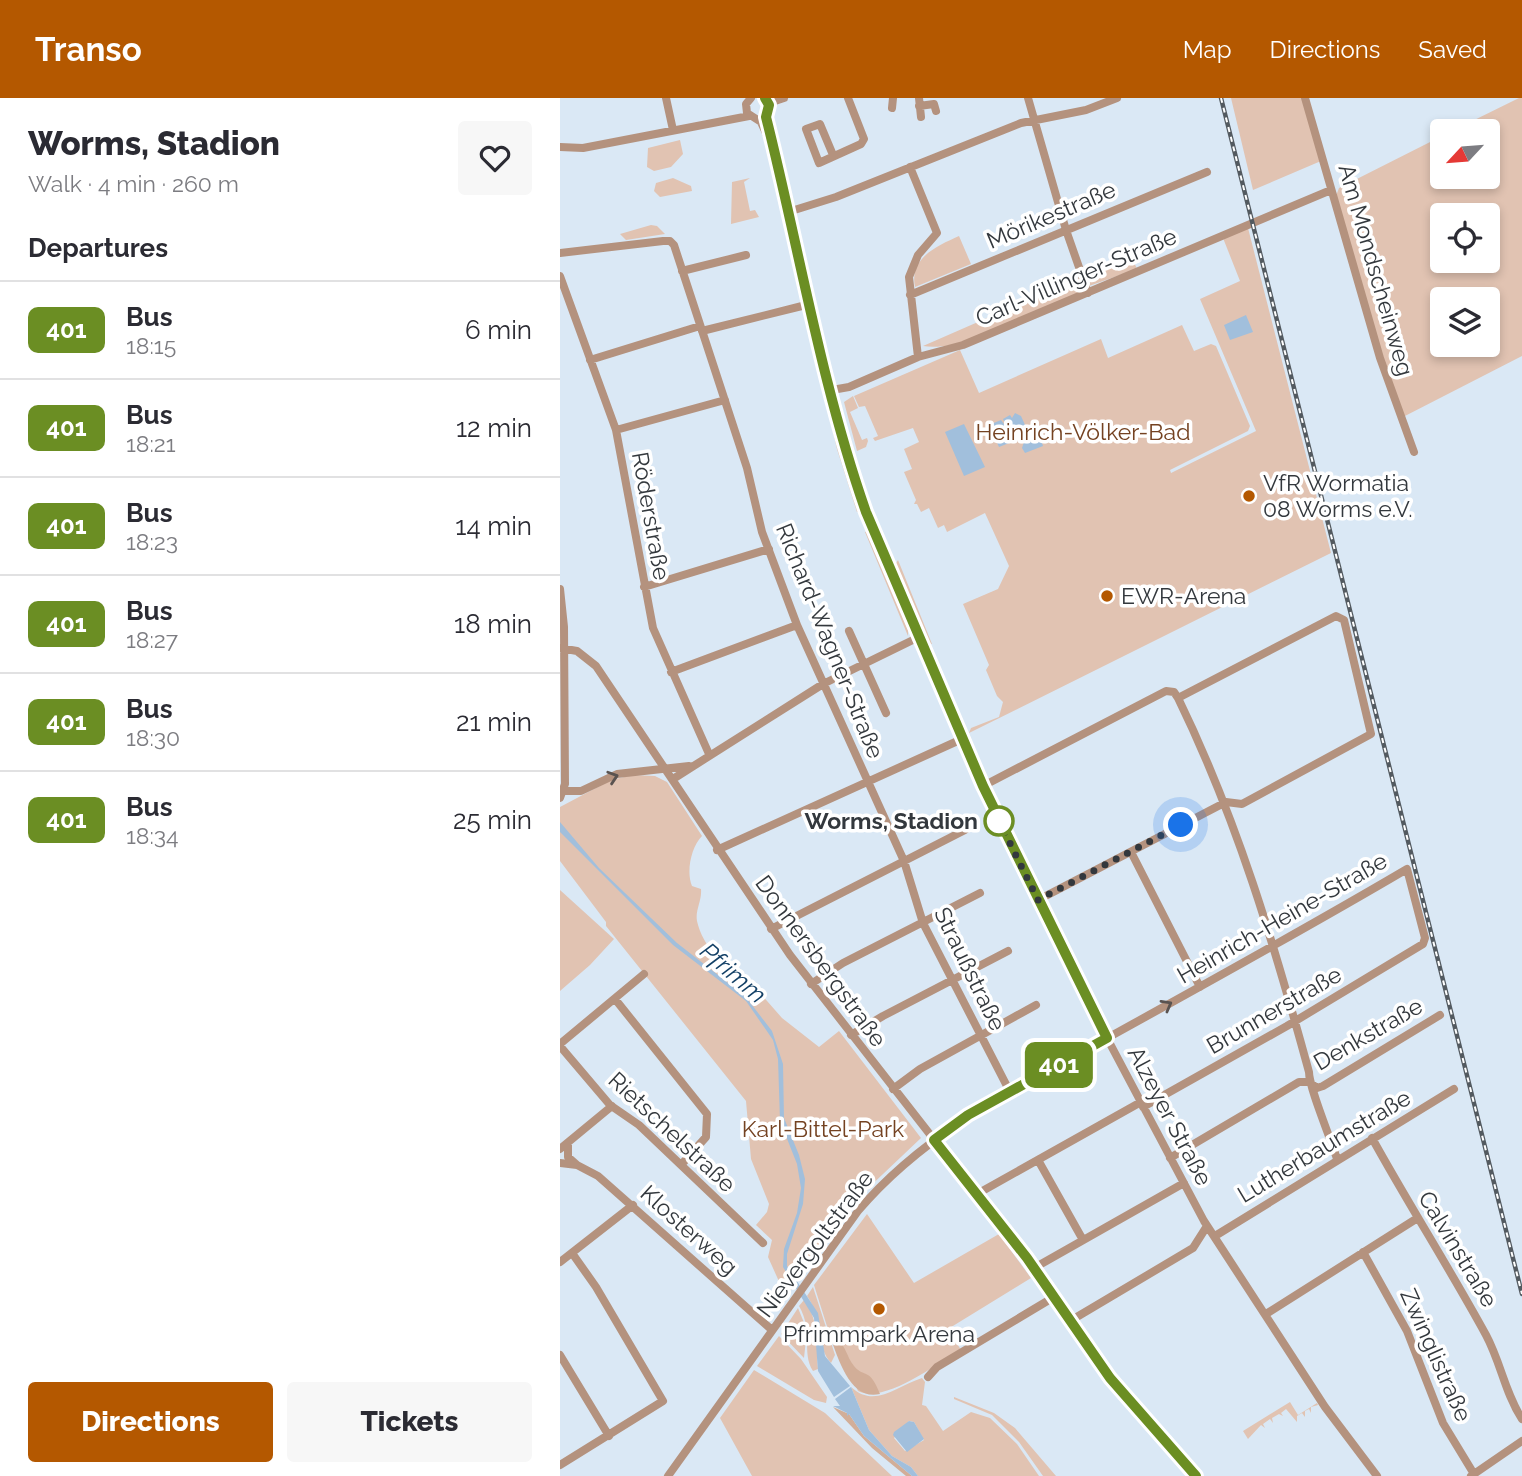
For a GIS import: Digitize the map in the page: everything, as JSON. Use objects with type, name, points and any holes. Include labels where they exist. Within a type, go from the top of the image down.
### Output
[{"type":"street","points":[[666,98],[673,130]]},
{"type":"street","points":[[747,111],[751,98]]},
{"type":"street","points":[[767,101],[784,98]]},
{"type":"street","points":[[834,155],[820,124],[808,127],[806,133],[818,162],[828,161],[834,155],[854,148],[864,139],[848,98]]},
{"type":"street","points":[[892,98],[892,108]]},
{"type":"street","points":[[1028,98],[1066,230],[1088,293]]},
{"type":"street","points":[[788,212],[1034,118],[1070,114],[1117,98]]},
{"type":"street","name":"Am Mondscheinweg","points":[[1305,98],[1383,368],[1414,452]]},
{"type":"street","name":"Alzeyer Straße","points":[[767,101],[762,118],[775,153],[853,475],[917,638],[983,786],[1038,900],[1107,1038],[1207,1226],[1325,1407],[1377,1476]]},
{"type":"street","points":[[921,117],[919,102],[934,104],[936,111]]},
{"type":"street","points":[[560,147],[583,148],[718,120],[747,111],[762,118]]},
{"type":"street","points":[[910,167],[937,233],[913,264],[909,279],[919,357]]},
{"type":"street","name":"Mörikestraße","points":[[910,295],[1208,172]]},
{"type":"street","name":"Carl-Villinger-Straße","points":[[832,390],[849,387],[919,357],[955,348],[1332,190]]},
{"type":"street","name":"Richard-Wagner-Straße","points":[[560,253],[663,241],[673,244],[725,400],[769,550],[797,625],[904,860]]},
{"type":"street","points":[[682,271],[746,255]]},
{"type":"street","name":"Röderstraße","points":[[561,279],[615,430],[653,628],[709,754]]},
{"type":"street","points":[[590,360],[701,329],[810,304]]},
{"type":"street","points":[[615,430],[725,400]]},
{"type":"street","points":[[644,587],[769,550]]},
{"type":"street","points":[[560,589],[562,794],[580,791],[617,774],[694,764]]},
{"type":"street","points":[[1038,900],[1226,802],[1242,804],[1371,734],[1345,623],[1336,616],[1178,698]]},
{"type":"street","points":[[671,672],[797,625]]},
{"type":"street","points":[[849,631],[886,713]]},
{"type":"street","points":[[673,779],[823,684],[863,662],[917,638]]},
{"type":"street","name":"Donnersbergstraße","points":[[562,648],[577,651],[590,660],[811,984],[1034,1268],[1119,1389],[1195,1476]]},
{"type":"street","points":[[983,786],[1166,691],[1174,692],[1226,802],[1275,947],[1309,1072],[1308,1082],[1324,1115],[1337,1159]]},
{"type":"street","points":[[718,850],[962,739]]},
{"type":"street","points":[[771,929],[965,830]]},
{"type":"street","points":[[1131,852],[1200,987]]},
{"type":"street","name":"Straußstraße","points":[[904,860],[923,923],[1010,1092]]},
{"type":"street","name":"Heinrich-Heine-Straße","points":[[1107,1038],[1275,947],[1407,869],[1425,937],[1423,944]]},
{"type":"street","points":[[811,984],[835,967],[980,893]]},
{"type":"street","name":"Brunnerstraße","points":[[977,1194],[1295,1020],[1423,944]]},
{"type":"street","points":[[852,1035],[891,1011],[1008,951]]},
{"type":"street","points":[[560,1045],[644,974]]},
{"type":"street","points":[[615,999],[707,1114],[706,1137],[681,1165]]},
{"type":"street","points":[[893,1089],[920,1069],[1036,1005]]},
{"type":"street","name":"Denkstraße","points":[[1170,1157],[1298,1082],[1308,1082],[1317,1088],[1323,1086],[1440,1015]]},
{"type":"street","name":"Nievergoltstraße","points":[[668,1476],[871,1196],[963,1118],[1107,1038]]},
{"type":"street","name":"Rietschelstraße","points":[[560,1045],[612,1106],[639,1125],[763,1243]]},
{"type":"street","name":"Lutherbaumstraße","points":[[1215,1236],[1454,1089]]},
{"type":"street","points":[[560,1149],[612,1106]]},
{"type":"street","name":"Calvinstraße","points":[[1373,1138],[1416,1219],[1487,1337],[1503,1371],[1509,1399],[1522,1419]]},
{"type":"street","points":[[568,1143],[568,1157],[576,1165]]},
{"type":"street","points":[[1038,1160],[1083,1240]]},
{"type":"street","name":"Klosterweg","points":[[560,1163],[576,1165],[598,1176],[772,1330]]},
{"type":"street","points":[[1034,1268],[1184,1183]]},
{"type":"street","points":[[560,1262],[633,1205]]},
{"type":"street","points":[[1266,1314],[1416,1219]]},
{"type":"street","points":[[1070,1321],[1193,1248],[1207,1226]]},
{"type":"street","name":"Zwinglistraße","points":[[1363,1252],[1407,1331],[1443,1423],[1472,1475]]},
{"type":"street","points":[[560,1465],[663,1401],[596,1287],[572,1254]]},
{"type":"street","points":[[928,1377],[937,1367],[1054,1297]]},
{"type":"street","points":[[560,1354],[609,1436]]},
{"type":"street","points":[[1472,1475],[1522,1441]]},
{"type":"green space","points":[[1231,98],[1303,98],[1321,161],[1253,190]]},
{"type":"green space","points":[[1522,98],[1522,356],[1403,417],[1336,196],[1339,188],[1430,142],[1430,189],[1500,189],[1500,119],[1476,119]]},
{"type":"green space","points":[[680,140],[683,154],[671,167],[654,171],[647,167],[648,148]]},
{"type":"green space","points":[[673,178],[691,186],[692,191],[660,197],[654,191],[656,183]]},
{"type":"green space","points":[[750,178],[744,182],[750,211],[755,210],[759,217],[731,224],[732,182]]},
{"type":"green space","points":[[651,225],[657,226],[665,234],[626,240],[620,234]]},
{"type":"green space","name":"Heinrich-Völker-Bad","points":[[1248,228],[1331,553],[969,733],[971,728],[999,717],[1003,702],[997,696],[986,670],[989,665],[963,604],[998,589],[1009,566],[985,513],[947,532],[944,525],[938,528],[929,508],[921,512],[917,504],[914,504],[916,500],[904,472],[912,469],[904,449],[919,442],[913,428],[875,441],[873,438],[878,436],[865,406],[859,407],[854,396],[960,350],[979,393],[1101,339],[1108,358],[1182,325],[1194,351],[1211,344],[1216,346],[1250,426],[1248,431],[1170,470],[1171,473],[1256,431],[1200,299],[1240,281],[1223,238]]},
{"type":"green space","points":[[959,236],[971,264],[915,287],[916,268],[926,254]]},
{"type":"green space","points":[[1129,251],[1137,269],[1089,286],[1083,270],[1089,272]]},
{"type":"green space","points":[[1079,278],[1081,286],[1078,293],[1000,329],[959,343],[923,346]]},
{"type":"green space","points":[[809,314],[840,448],[860,511],[857,512],[837,449],[806,315]]},
{"type":"green space","points":[[853,396],[858,408],[850,412],[862,440],[867,438],[868,441],[866,447],[857,451],[844,402]]},
{"type":"green space","points":[[868,531],[908,630],[908,636],[865,532]]},
{"type":"green space","points":[[898,560],[932,644],[927,643],[895,565]]},
{"type":"green space","name":"Karl-Bittel-Park","points":[[633,775],[655,776],[667,782],[702,836],[692,853],[689,874],[692,886],[701,889],[697,921],[704,940],[716,958],[740,981],[748,986],[752,984],[782,1018],[819,1047],[839,1031],[921,1138],[863,1193],[786,1297],[768,1257],[772,1240],[756,1225],[767,1212],[769,1204],[751,1159],[746,1101],[606,926],[606,922],[560,861],[560,807],[611,780]]},
{"type":"green space","points":[[985,800],[1097,1027],[982,801]]},
{"type":"green space","points":[[560,890],[614,939],[560,991]]},
{"type":"green space","name":"Pfrimmpark Arena","points":[[867,1214],[914,1283],[999,1234],[1031,1278],[948,1329],[961,1350],[910,1381],[869,1394],[858,1391],[834,1338],[831,1339],[814,1285]]},
{"type":"green space","points":[[813,1287],[835,1355],[831,1363],[823,1348],[816,1314],[807,1296]]},
{"type":"green space","points":[[804,1300],[813,1316],[816,1333],[818,1369],[813,1371],[808,1356],[806,1324],[799,1306]]},
{"type":"green space","points":[[798,1308],[807,1330],[804,1358],[781,1334]]},
{"type":"green space","points":[[779,1336],[801,1359],[827,1397],[826,1403],[814,1400],[757,1366]]},
{"type":"green space","points":[[754,1370],[825,1413],[892,1476],[752,1476],[720,1418]]},
{"type":"green space","points":[[922,1378],[925,1382],[922,1405],[926,1406],[943,1431],[971,1412],[990,1418],[1017,1444],[1039,1476],[918,1476],[911,1467],[892,1456],[869,1430],[851,1387],[860,1393],[877,1396]],"holes":[[[909,1421],[914,1422],[924,1440],[905,1451],[894,1438]]]},
{"type":"green space","points":[[954,1397],[994,1413],[1015,1428],[1056,1476],[1043,1476],[1019,1442],[992,1415]]},
{"type":"green space","points":[[1290,1402],[1298,1415],[1317,1403],[1318,1405],[1311,1407],[1311,1413],[1309,1409],[1305,1411],[1305,1417],[1302,1413],[1297,1416],[1297,1422],[1286,1409],[1281,1413],[1283,1416],[1279,1414],[1272,1418],[1273,1423],[1270,1419],[1263,1424],[1265,1428],[1261,1425],[1248,1439],[1243,1431]]},
{"type":"shaded area","points":[[836,1338],[854,1366],[870,1376],[880,1394],[870,1395],[854,1385],[842,1368],[834,1348],[831,1339]]},
{"type":"shaded area","points":[[833,1407],[849,1414],[864,1436],[912,1476],[906,1476],[872,1448]]},
{"type":"water","points":[[1246,315],[1253,332],[1230,340],[1224,325]]},
{"type":"water","points":[[1015,413],[1021,416],[1026,427],[1028,425],[1039,433],[1043,446],[1025,453],[1022,448],[1024,442],[1018,434],[1014,441],[999,447],[989,425],[1001,420],[1007,428],[1003,419],[1010,415],[1012,418]]},
{"type":"water","points":[[964,424],[985,467],[964,476],[945,432]]},
{"type":"water","points":[[560,822],[599,868],[677,943],[745,996],[772,1031],[783,1064],[784,1118],[799,1155],[805,1179],[803,1204],[787,1254],[787,1266],[818,1313],[825,1356],[850,1386],[834,1397],[818,1371],[814,1318],[783,1267],[784,1249],[797,1213],[801,1188],[797,1164],[780,1121],[778,1059],[773,1040],[746,1001],[673,945],[560,832]]},
{"type":"water","points":[[851,1387],[869,1430],[892,1456],[911,1467],[918,1476],[912,1476],[864,1436],[849,1414],[847,1416],[847,1413],[833,1406],[840,1406],[835,1399]]},
{"type":"water","points":[[909,1421],[914,1422],[924,1439],[907,1452],[893,1435]]},
{"type":"railway","points":[[1221,98],[1522,1294]]},
{"type":"bus line","name":"401","points":[[765,98],[770,108],[766,117],[767,123],[773,136],[821,349],[853,475],[866,512],[917,638],[983,786],[1107,1038],[968,1115],[934,1140],[1027,1258],[1110,1378],[1196,1476]]},
{"type":"place","name":"VfR Wormatia 08 Worms e.V.","points":[[1249,496]]},
{"type":"place","name":"EWR-Arena","points":[[1107,596]]},
{"type":"place","name":"Worms, Stadion","points":[[999,821]]},
{"type":"place","name":"Pfrimmpark Arena","points":[[879,1309]]},
{"type":"route","points":[[999,821],[1038,900],[1181,825]]},
{"type":"water label","name":"Pfrimm","points":[[733,973]]}]
